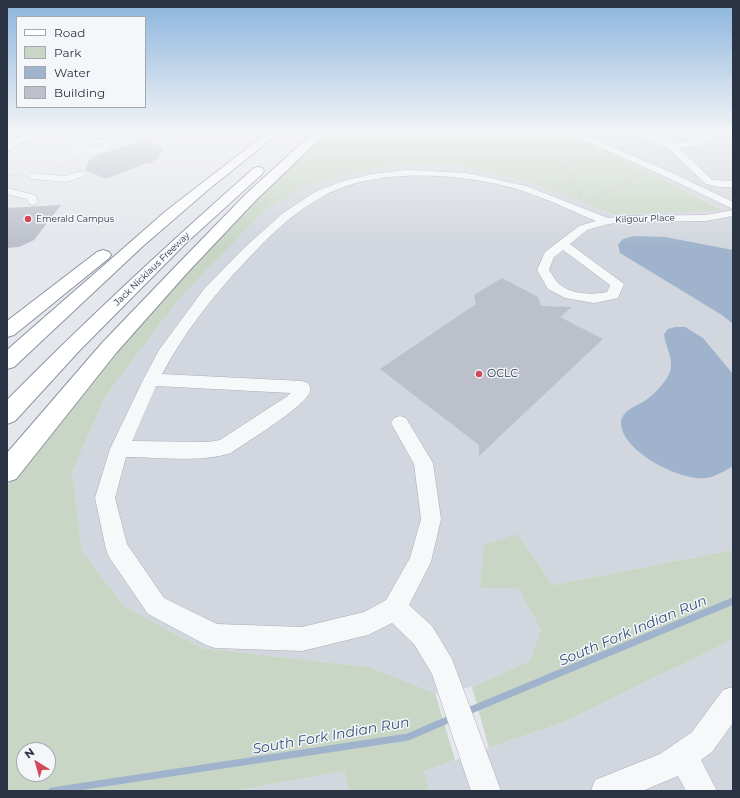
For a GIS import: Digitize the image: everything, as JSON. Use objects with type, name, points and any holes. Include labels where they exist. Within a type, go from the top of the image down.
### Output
[{"type":"main road","points":[[7,331],[150,218],[222,169]]},
{"type":"main road","points":[[7,362],[102,274],[187,201],[227,169]]},
{"type":"main road","name":"Jack Nicklaus Freeway","points":[[7,415],[73,345],[180,241],[261,169]]},
{"type":"main road","points":[[7,471],[109,348],[181,270],[251,197],[280,169]]},
{"type":"lane","points":[[657,169],[733,206]]},
{"type":"lane","points":[[696,169],[709,182],[733,184]]},
{"type":"lane","points":[[400,423],[422,464],[431,519],[420,562],[394,608],[368,623],[302,638],[215,636],[156,606],[117,549],[105,498],[119,449],[151,380],[167,350],[209,292],[248,251],[287,215],[319,194],[343,184],[372,177],[407,173],[432,173],[467,176],[526,189],[607,221]]},
{"type":"lane","points":[[13,186],[33,175],[66,179],[81,174]]},
{"type":"lane","points":[[13,186],[32,197],[33,202]]},
{"type":"lane","name":"Kilgour Place","points":[[563,244],[616,284],[613,295],[594,299],[570,294],[553,286],[543,270],[549,255],[583,228],[607,221],[626,219],[706,218],[733,213]]},
{"type":"lane","points":[[119,449],[209,450],[224,447],[292,402],[302,392],[302,387],[151,380]]},
{"type":"lane","points":[[394,608],[423,635],[443,668],[484,787]]},
{"type":"lane","points":[[606,791],[670,765],[683,756],[702,742],[733,700]]},
{"type":"lane","points":[[683,756],[702,791]]},
{"type":"path","points":[[568,169],[584,204],[648,169]]},
{"type":"shaded area","points":[[375,169],[476,169],[528,182],[613,214],[720,208],[642,169],[733,169],[733,550],[553,585],[517,534],[518,588],[541,630],[530,661],[472,687],[435,693],[369,667],[201,648],[124,606],[82,551],[72,472],[105,397],[178,300],[267,208],[301,188],[345,175]]},
{"type":"shaded area","points":[[733,639],[733,791],[429,791],[424,771],[564,722]]},
{"type":"shaded area","points":[[344,771],[348,791],[235,791]]},
{"type":"green space","points":[[285,169],[375,169],[345,175],[301,188],[267,208],[178,300],[105,397],[72,472],[82,551],[124,606],[201,648],[369,667],[435,693],[455,760],[424,771],[429,791],[348,791],[344,771],[235,791],[7,791],[7,486],[187,269]]},
{"type":"green space","points":[[476,169],[642,169],[720,209],[716,211],[613,214],[528,182]]},
{"type":"green space","points":[[517,534],[553,585],[733,550],[733,639],[564,722],[489,748],[472,687],[530,661],[541,630],[518,588],[480,588],[484,545]]},
{"type":"water","points":[[634,236],[665,237],[733,250],[733,324],[722,315],[620,253],[618,245],[623,239]]},
{"type":"water","points":[[685,327],[703,338],[733,374],[733,466],[720,474],[705,478],[694,478],[682,475],[654,463],[631,445],[624,434],[621,424],[623,416],[626,413],[651,396],[668,377],[671,363],[664,334],[668,329]]},
{"type":"building","points":[[85,169],[130,169],[106,179]]},
{"type":"building","name":"Emerald Campus","points":[[61,205],[34,240],[19,247],[7,248],[7,208]]},
{"type":"building","name":"OCLC","points":[[502,278],[538,297],[541,306],[572,307],[560,317],[603,339],[479,456],[479,445],[380,369],[476,304],[474,295]]},
{"type":"waterway","name":"South Fork Indian Run","points":[[466,712],[733,601]]},
{"type":"waterway","name":"South Fork Indian Run","points":[[52,791],[408,737],[452,718]]},
{"type":"place","name":"Emerald Campus","points":[[28,219]]},
{"type":"place","name":"OCLC","points":[[479,374]]}]
